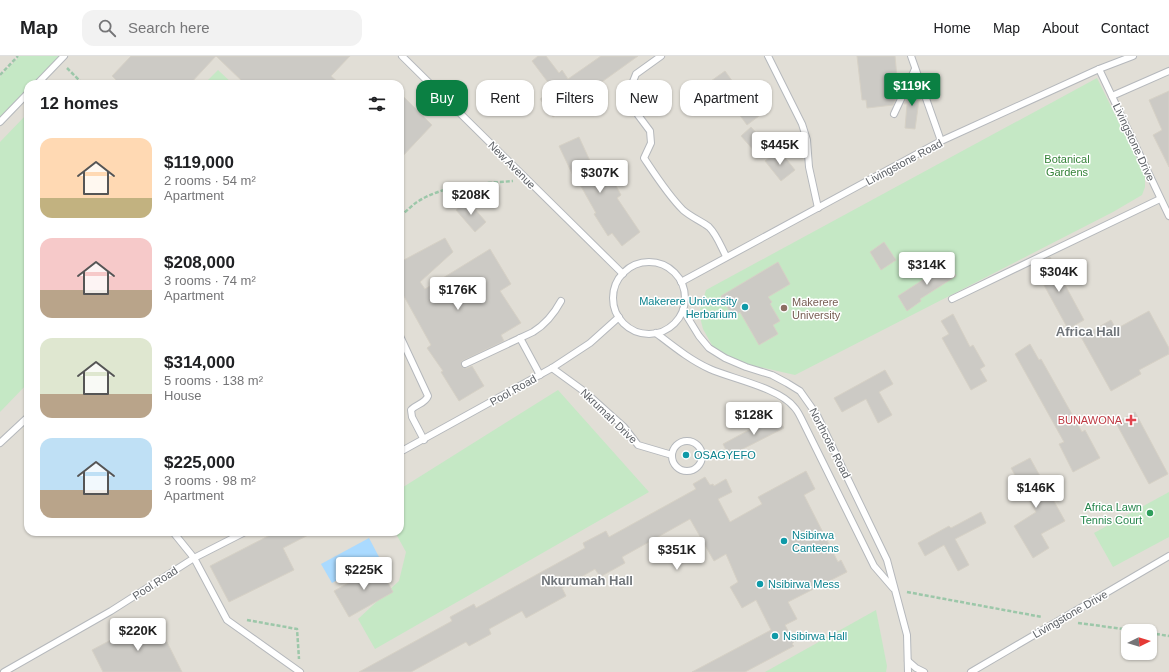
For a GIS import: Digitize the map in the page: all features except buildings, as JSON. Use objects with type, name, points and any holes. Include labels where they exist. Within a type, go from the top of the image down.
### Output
[{"type":"lane","name":"New Avenue","points":[[402,56],[622,274]]},
{"type":"lane","points":[[661,56],[636,74],[630,89],[631,101],[638,115],[650,131],[651,143],[644,158],[655,176],[684,211],[710,228],[717,237],[726,256]]},
{"type":"lane","points":[[768,56],[803,128],[807,140],[809,166],[818,208]]},
{"type":"lane","points":[[911,56],[941,141]]},
{"type":"lane","name":"Livingstone Road","points":[[681,282],[726,256],[941,141],[1099,69],[1133,56]]},
{"type":"lane","points":[[41,80],[62,58]]},
{"type":"lane","points":[[894,114],[915,69]]},
{"type":"lane","name":"Livingstone Drive","points":[[1099,69],[1169,216]]},
{"type":"lane","points":[[1112,96],[1169,71]]},
{"type":"lane","points":[[0,122],[24,97]]},
{"type":"lane","points":[[952,299],[1160,199]]},
{"type":"lane","points":[[642,262],[658,263],[671,270],[681,282],[684,291],[685,301],[678,319],[671,326],[656,333],[639,332],[631,329],[619,317],[615,308],[614,290],[622,274],[628,269],[642,262]]},
{"type":"lane","points":[[465,364],[542,326],[551,317],[561,301]]},
{"type":"lane","name":"Northcote Road","points":[[682,310],[699,336],[709,348],[725,358],[746,367],[772,375],[788,383],[800,391],[817,415],[887,560],[907,635],[908,672]]},
{"type":"lane","name":"Pool Road","points":[[404,450],[552,368],[590,343],[619,317]]},
{"type":"lane","name":"Northcote Road","points":[[656,333],[678,350],[709,369],[772,392],[794,406],[874,566],[894,589]]},
{"type":"lane","points":[[520,338],[540,375]]},
{"type":"lane","points":[[404,345],[428,396],[425,401],[414,406],[411,410],[424,440]]},
{"type":"lane","name":"Nkrumah Drive","points":[[552,368],[585,392],[624,427],[638,445],[672,455]]},
{"type":"lane","points":[[0,443],[24,421]]},
{"type":"lane","points":[[684,441],[690,441],[696,444],[702,456],[700,463],[689,471],[682,470],[677,467],[673,462],[672,455],[673,448],[678,444],[684,441]]},
{"type":"lane","points":[[176,536],[194,558],[227,620],[300,672]]},
{"type":"lane","name":"Pool Road","points":[[4,672],[111,611],[194,558],[236,536]]},
{"type":"lane","name":"Livingstone Drive","points":[[971,672],[1169,556]]},
{"type":"lane","points":[[908,661],[916,668],[924,672]]},
{"type":"path","points":[[0,75],[18,56]]},
{"type":"path","points":[[62,58],[80,80]]},
{"type":"path","points":[[404,213],[417,202],[436,193],[464,186],[527,180]]},
{"type":"path","points":[[894,589],[1059,620],[1121,628]]},
{"type":"path","points":[[246,620],[297,629],[300,672]]},
{"type":"path","points":[[1157,634],[1169,636]]},
{"type":"shaded area","name":"Makerere University","points":[[0,56],[1169,56],[1169,672],[0,672]]},
{"type":"green space","points":[[20,56],[63,56],[40,80],[24,80],[24,97],[0,122],[0,77]]},
{"type":"green space","points":[[218,70],[229,80],[208,80]]},
{"type":"green space","name":"Botanical Gardens","points":[[1097,78],[1145,175],[1145,187],[1142,195],[1113,212],[795,375],[742,363],[713,347],[703,329],[699,313],[706,290]]},
{"type":"green space","points":[[24,117],[24,387],[0,412],[0,142]]},
{"type":"green space","points":[[558,390],[649,492],[375,649],[358,619],[399,581],[406,552],[397,536],[404,536],[404,486]]},
{"type":"green space","name":"Africa Lawn Tennis Court","points":[[1169,492],[1169,537],[1113,567],[1094,533]]},
{"type":"green space","points":[[876,610],[887,666],[886,672],[765,672]]},
{"type":"water","points":[[369,538],[379,557],[332,583],[321,564]]},
{"type":"place","name":"Makerere University Herbarium","points":[[745,307]]},
{"type":"place","name":"Makerere University","points":[[784,308]]},
{"type":"place","name":"BUNAWONA","points":[[1131,420]]},
{"type":"place","name":"OSAGYEFO","points":[[686,455]]},
{"type":"place","name":"Africa Lawn Tennis Court","points":[[1150,513]]},
{"type":"place","name":"Nsibirwa Canteens","points":[[784,541]]},
{"type":"place","name":"Nsibirwa Mess","points":[[760,584]]},
{"type":"place","name":"Nsibirwa Hall","points":[[775,636]]},
{"type":"district","name":"Africa Hall","points":[[1088,331]]},
{"type":"district","name":"Nkurumah Hall","points":[[587,580]]}]
